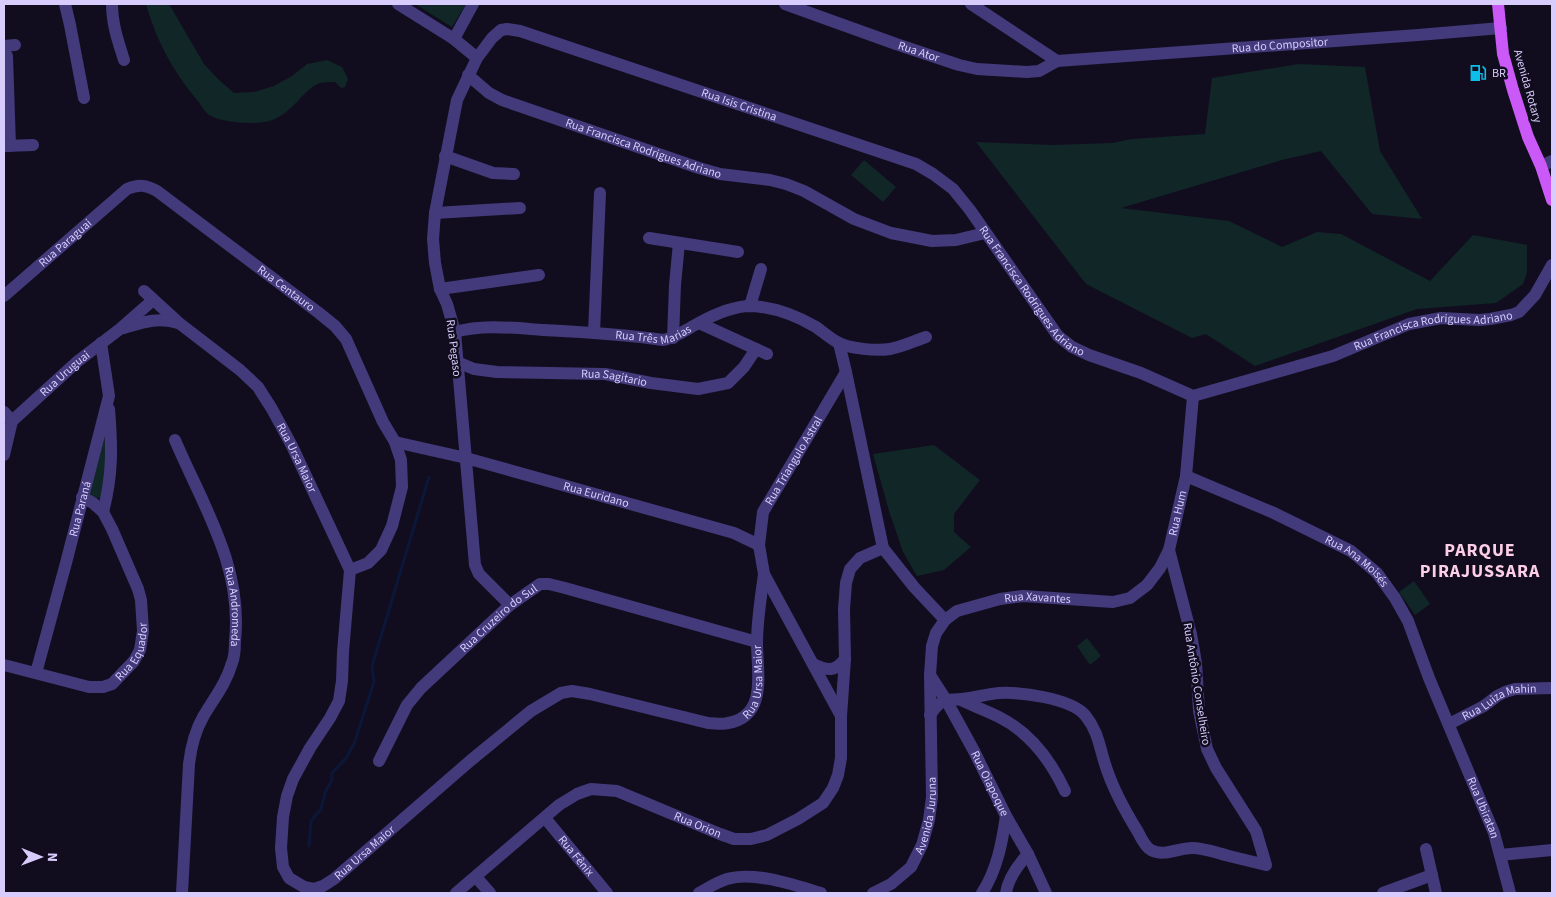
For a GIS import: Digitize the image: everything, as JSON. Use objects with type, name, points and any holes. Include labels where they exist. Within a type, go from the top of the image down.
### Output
[{"type":"main road","name":"Avenida Rotary","points":[[1498,4],[1503,54],[1528,137],[1547,164],[1552,200]]},
{"type":"street","points":[[65,4],[84,98]]},
{"type":"street","points":[[112,4],[115,31],[124,60]]},
{"type":"street","points":[[398,4],[454,39],[478,58]]},
{"type":"street","points":[[454,39],[474,4]]},
{"type":"street","name":"Rua Ator","points":[[785,4],[896,44],[977,69],[1039,71],[1057,61]]},
{"type":"street","points":[[971,4],[1057,61]]},
{"type":"street","name":"Rua do Compositor","points":[[1057,61],[1501,28]]},
{"type":"street","name":"Rua Isis Cristina","points":[[478,58],[492,38],[501,30],[520,31],[916,164],[953,189],[985,233]]},
{"type":"street","points":[[9,49],[7,146],[33,145]]},
{"type":"street","name":"Rua Pegaso","points":[[478,58],[457,100],[435,213],[433,239],[440,289],[447,304],[454,332],[476,565],[479,574],[510,605]]},
{"type":"street","name":"Rua Francisca Rodrigues Adriano","points":[[468,75],[489,93],[502,100],[699,168],[720,174],[770,180],[786,184],[804,191],[854,219],[890,233],[932,241],[956,240],[985,233],[1058,336],[1072,347],[1141,373],[1193,396],[1333,356],[1409,324],[1441,318],[1484,320],[1511,315],[1519,312],[1535,295],[1552,265]]},
{"type":"street","points":[[445,156],[493,173],[514,174]]},
{"type":"street","name":"Rua Centauro","points":[[127,188],[139,185],[148,186],[157,191],[335,326],[346,339],[395,442],[401,460],[402,487],[392,526],[381,550],[368,563],[350,570]]},
{"type":"street","name":"Rua Paraguai","points":[[4,296],[127,188]]},
{"type":"street","points":[[594,333],[600,193]]},
{"type":"street","points":[[435,213],[520,208]]},
{"type":"street","points":[[649,238],[738,252]]},
{"type":"street","points":[[673,338],[674,285],[680,243]]},
{"type":"street","points":[[750,306],[761,269]]},
{"type":"street","points":[[440,289],[539,275]]},
{"type":"street","name":"Rua Ursa Maior","points":[[149,296],[179,323],[240,370],[258,387],[272,408],[292,446],[350,570],[339,701],[310,748],[286,796],[281,848],[283,867],[289,878],[304,888],[314,889],[334,879],[463,767],[531,711],[562,693],[572,691],[590,694],[708,723],[727,724],[742,719],[750,711],[757,695],[759,678],[757,642],[764,574]]},
{"type":"street","name":"Rua Uruguai","points":[[8,417],[120,329],[149,296]]},
{"type":"street","name":"Rua Três Marias","points":[[454,332],[477,327],[497,327],[594,333],[663,340],[673,338],[718,313],[750,306],[796,316],[839,343]]},
{"type":"street","name":"Rua Uruguai","points":[[120,329],[156,320],[179,323]]},
{"type":"street","name":"Rua Sagitario","points":[[457,362],[474,369],[497,372],[605,374],[651,383],[698,389],[728,383],[761,352],[699,323]]},
{"type":"street","points":[[926,337],[889,350],[856,348],[839,343],[883,548],[914,587],[945,620],[936,633],[932,646],[930,675]]},
{"type":"street","name":"Rua Paraná","points":[[36,673],[108,396],[102,343]]},
{"type":"street","name":"Rua Triangulo Astral","points":[[841,716],[764,574],[759,545],[763,512],[846,372]]},
{"type":"street","points":[[103,512],[112,467],[108,396]]},
{"type":"street","name":"Rua Hum","points":[[1169,550],[1186,476],[1193,396]]},
{"type":"street","points":[[4,455],[8,417]]},
{"type":"street","name":"Rua Andromeda","points":[[175,440],[218,533],[233,580],[236,608],[233,662],[223,687],[203,717],[192,743],[189,764],[182,893]]},
{"type":"street","name":"Rua Euridano","points":[[395,442],[466,458],[734,533],[759,545]]},
{"type":"street","points":[[401,460],[430,450]]},
{"type":"street","name":"Rua Ana Moisés","points":[[1186,476],[1274,513],[1351,552],[1377,573],[1395,598],[1408,621],[1429,678],[1449,724]]},
{"type":"street","name":"Rua Equador","points":[[4,665],[89,686],[103,687],[112,684],[134,660],[140,650],[143,631],[138,589],[103,512],[93,503],[82,497]]},
{"type":"street","name":"Rua Orion","points":[[456,893],[559,805],[577,794],[591,789],[624,794],[734,839],[751,839],[767,835],[823,803],[838,775],[841,758],[846,583],[850,569],[860,558],[883,548]]},
{"type":"street","name":"Rua Xavantes","points":[[945,620],[957,612],[1000,598],[1023,596],[1114,602],[1130,598],[1147,585],[1160,568],[1169,550]]},
{"type":"street","name":"Rua Antônio Conselheiro","points":[[961,700],[997,693],[1014,693],[1063,701],[1076,707],[1084,714],[1094,729],[1114,787],[1146,847],[1151,851],[1169,853],[1193,848],[1266,865],[1256,831],[1216,768],[1207,749],[1199,711],[1196,664],[1191,634],[1169,550]]},
{"type":"street","name":"Rua Cruzeiro do Sul","points":[[379,761],[407,705],[421,688],[510,605],[540,584],[549,584],[757,642]]},
{"type":"street","points":[[813,664],[827,669],[834,669],[840,666],[845,658]]},
{"type":"street","name":"Rua Oiapoque","points":[[930,675],[946,700],[1006,816],[1028,854],[1046,893]]},
{"type":"street","name":"Avenida Juruna","points":[[873,893],[891,884],[911,867],[922,846],[932,797],[930,675]]},
{"type":"street","name":"Rua Luiza Mahin","points":[[1449,724],[1484,706],[1505,692],[1515,689],[1552,688]]},
{"type":"street","points":[[930,715],[934,709],[946,700],[961,700],[999,716],[1021,731],[1032,742],[1057,774],[1065,791]]},
{"type":"street","name":"Rua Ubiratan","points":[[1449,724],[1494,833],[1510,893]]},
{"type":"street","points":[[1006,816],[1001,848],[986,888],[1006,890],[1016,868],[1028,854]]},
{"type":"street","name":"Rua Fênix","points":[[545,818],[607,893]]},
{"type":"street","points":[[1426,848],[1436,893]]},
{"type":"street","points":[[1500,855],[1552,850]]},
{"type":"street","points":[[1391,892],[1432,875]]},
{"type":"street","points":[[476,877],[490,893]]},
{"type":"street","points":[[699,893],[728,879],[758,877],[821,893]]},
{"type":"green space","points":[[146,4],[169,4],[204,64],[234,93],[254,92],[274,86],[292,76],[307,64],[327,60],[342,67],[348,79],[345,87],[341,88],[335,82],[320,83],[309,90],[291,108],[269,121],[255,123],[215,118],[206,112],[173,67],[160,43]]},
{"type":"green space","points":[[415,4],[466,4],[452,27]]},
{"type":"green space","points":[[1299,64],[1365,67],[1380,151],[1422,219],[1372,214],[1321,151],[1282,160],[1121,208],[1229,221],[1282,247],[1317,232],[1341,234],[1430,281],[1473,235],[1527,245],[1527,272],[1523,284],[1496,303],[1417,309],[1255,366],[1206,334],[1192,338],[1086,284],[976,142],[1053,145],[1112,143],[1132,139],[1205,134],[1212,78]]},
{"type":"green space","points":[[864,160],[896,187],[883,202],[851,175]]},
{"type":"green space","points":[[104,421],[110,459],[103,498],[89,497]]},
{"type":"green space","points":[[934,445],[980,480],[954,514],[954,532],[971,547],[944,570],[917,576],[903,552],[873,454]]},
{"type":"green space","points":[[1414,581],[1430,604],[1415,615],[1399,592]]},
{"type":"green space","points":[[1087,638],[1101,656],[1090,665],[1077,646]]},
{"type":"waterway","points":[[309,846],[311,821],[321,809],[325,793],[332,780],[332,773],[346,758],[354,744],[374,682],[372,666],[429,477]]},
{"type":"place","name":"BR","points":[[1478,73]]},
{"type":"district","name":"PARQUE PIRAJUSSARA","points":[[1480,560]]}]
